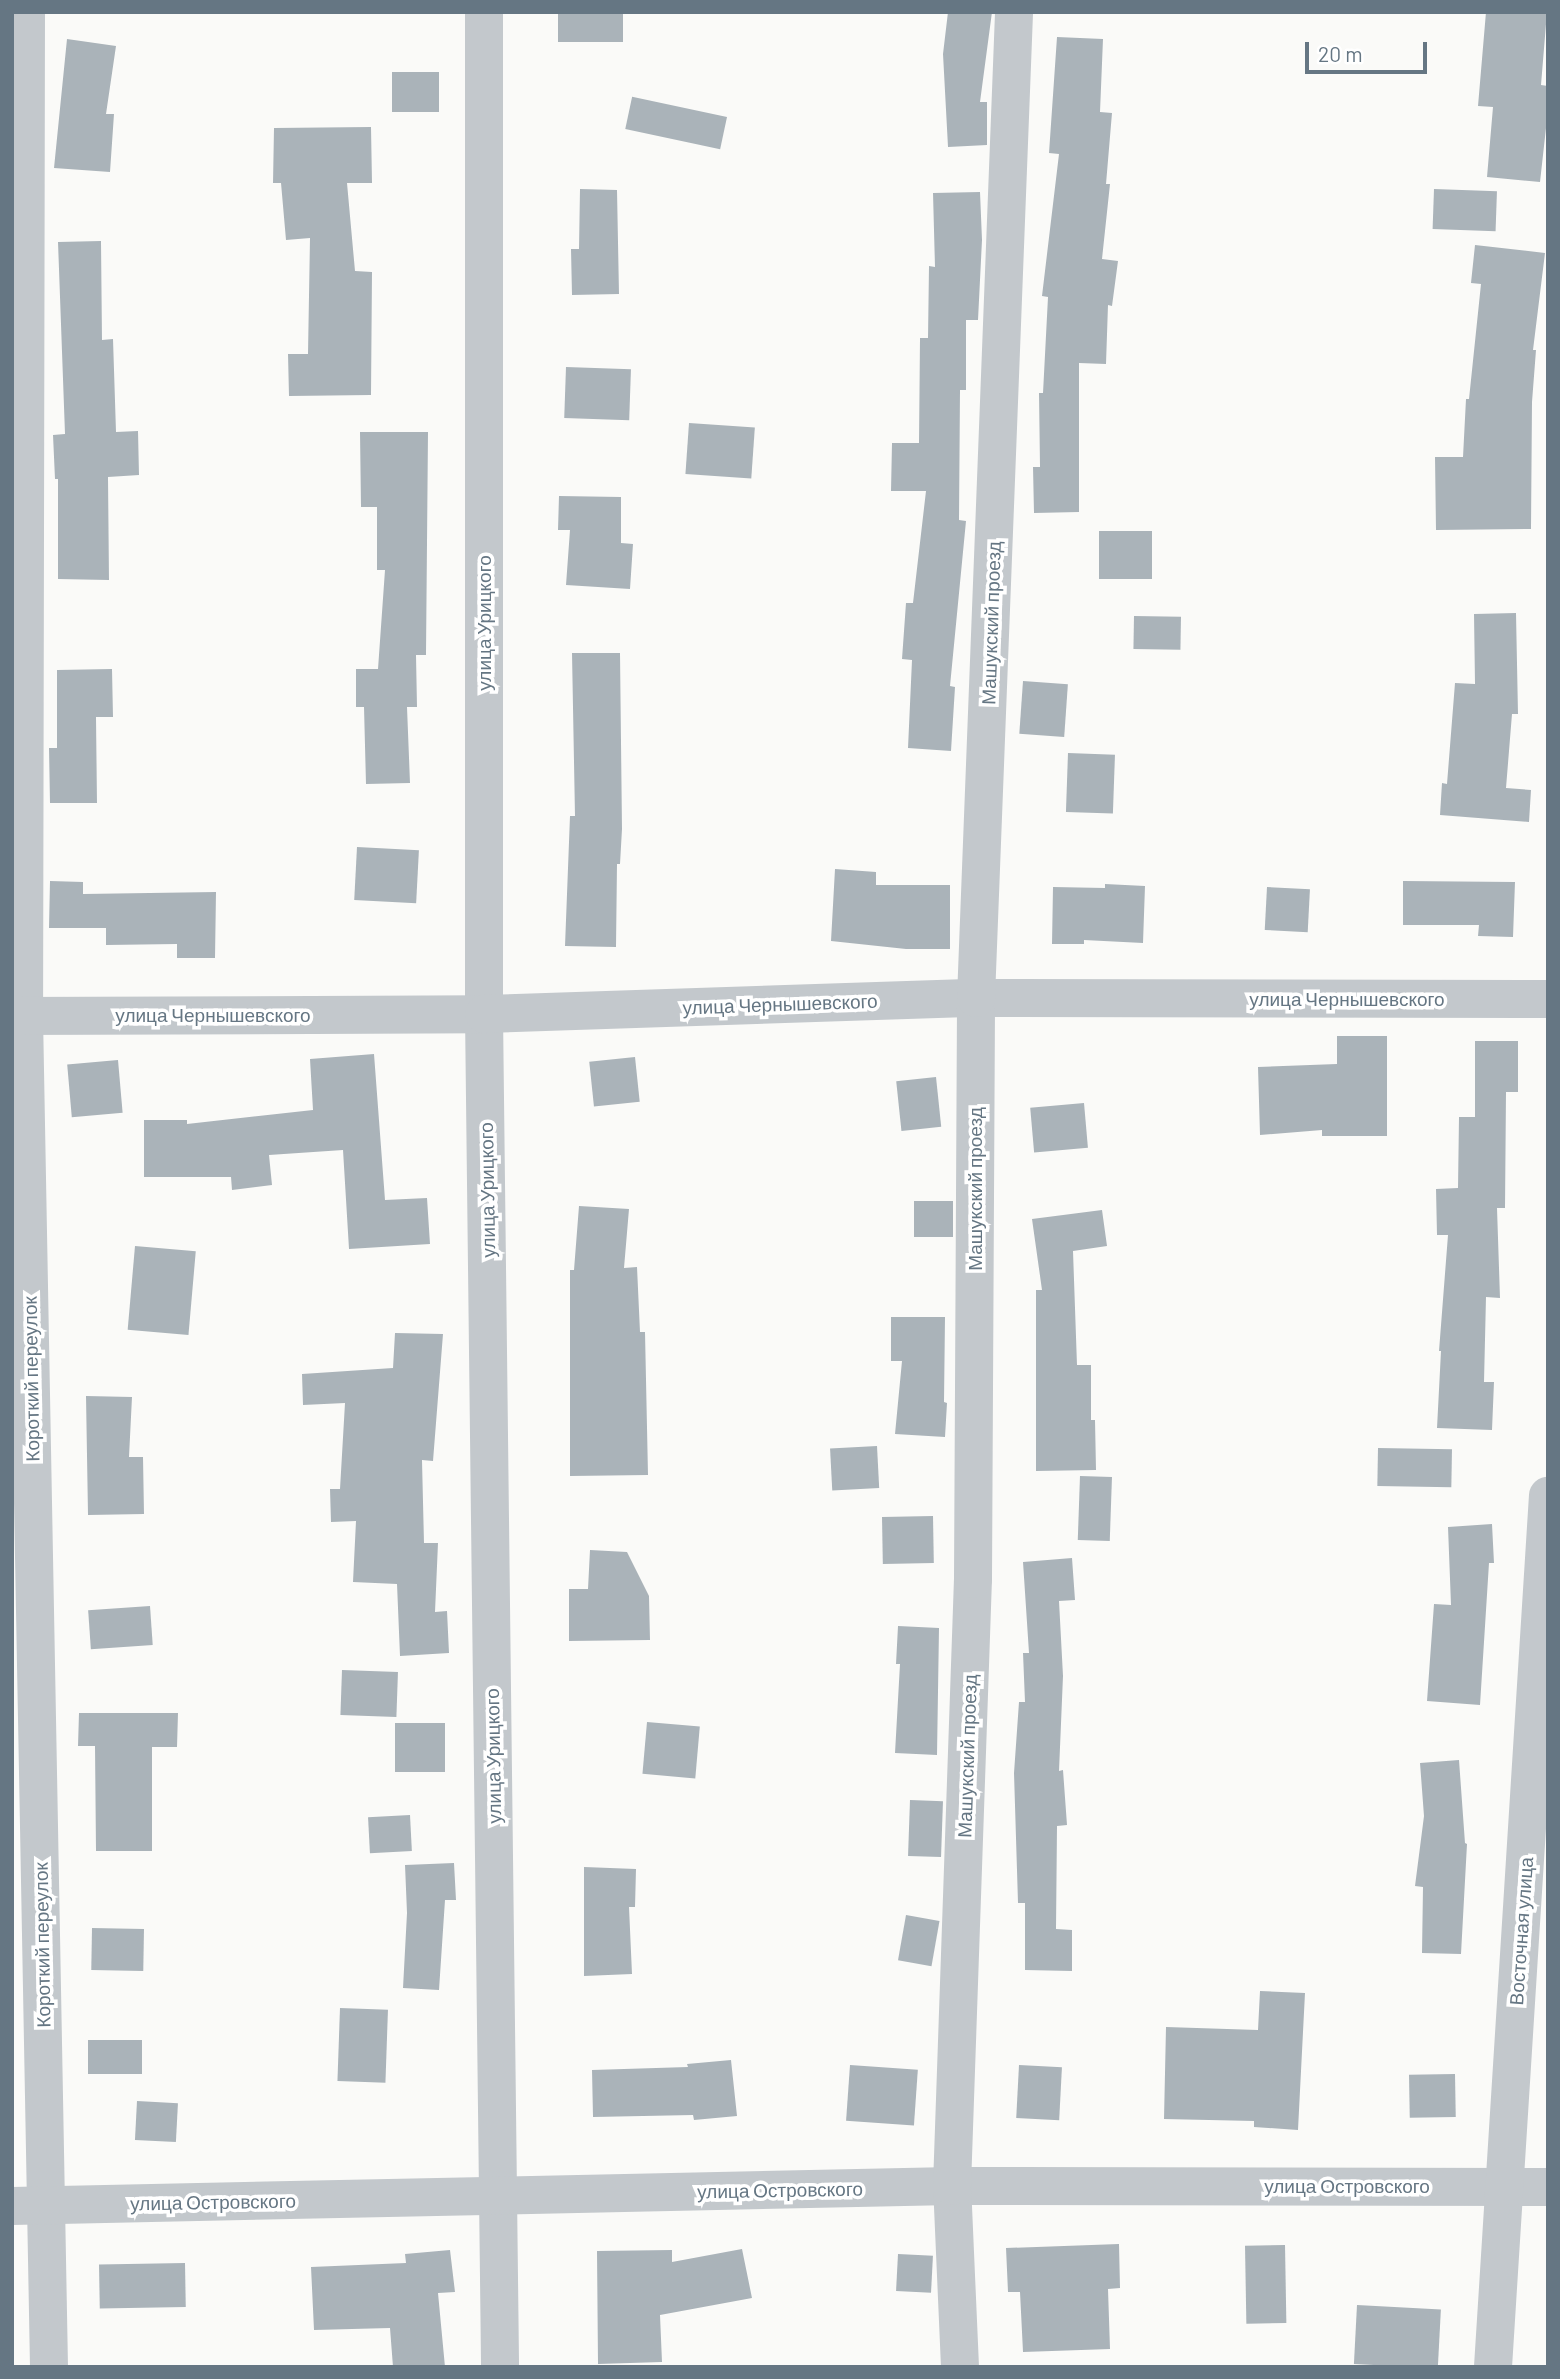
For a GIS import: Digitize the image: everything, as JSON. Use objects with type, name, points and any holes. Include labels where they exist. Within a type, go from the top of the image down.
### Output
[{"type":"street","name":"Короткий переулок","points":[[26,12],[18,1016],[30,2206],[49,2367]]},
{"type":"street","name":"улица Урицкого","points":[[484,12],[484,1014],[500,2367]]},
{"type":"street","name":"Машукский проезд","points":[[960,2367],[953,2186],[973,1580],[976,998],[1014,12]]},
{"type":"street","name":"улица Чернышевского","points":[[18,1016],[484,1014],[976,998],[1548,999]]},
{"type":"street","name":"Восточная улица","points":[[1493,2367],[1548,1496]]},
{"type":"street","name":"улица Островского","points":[[30,2206],[953,2186],[1548,2187]]},
{"type":"building","points":[[558,12],[623,12],[623,42],[558,42]]},
{"type":"building","points":[[948,12],[992,12],[980,102],[987,102],[987,145],[948,147],[943,54]]},
{"type":"building","points":[[1486,12],[1547,12],[1541,85],[1548,86],[1548,110],[1540,182],[1487,177],[1493,107],[1478,106]]},
{"type":"building","points":[[1057,37],[1103,39],[1100,112],[1112,113],[1106,184],[1110,184],[1102,259],[1118,261],[1112,306],[1108,305],[1106,364],[1079,363],[1079,512],[1034,513],[1033,467],[1040,467],[1039,393],[1043,393],[1048,297],[1042,296],[1059,154],[1049,153]]},
{"type":"building","points":[[67,39],[116,46],[106,114],[114,114],[110,172],[54,168]]},
{"type":"building","points":[[392,72],[439,72],[439,112],[392,112]]},
{"type":"building","points":[[632,97],[727,117],[720,149],[625,129]]},
{"type":"building","points":[[371,127],[372,183],[347,183],[355,271],[372,272],[371,395],[289,396],[288,354],[308,354],[310,238],[286,240],[281,183],[273,183],[274,128]]},
{"type":"building","points":[[580,189],[617,190],[619,294],[572,295],[571,249],[579,249]]},
{"type":"building","points":[[1434,189],[1497,191],[1496,231],[1433,229]]},
{"type":"building","points":[[980,192],[982,240],[978,320],[966,320],[966,390],[960,390],[959,520],[966,521],[950,686],[955,687],[951,751],[908,748],[912,660],[902,659],[906,603],[913,603],[926,491],[891,491],[892,443],[919,443],[920,338],[928,338],[929,266],[935,267],[933,193]]},
{"type":"building","points":[[101,241],[102,340],[113,339],[116,432],[138,431],[139,475],[108,477],[109,580],[58,579],[58,479],[55,479],[53,435],[65,434],[58,242]]},
{"type":"building","points":[[1475,245],[1545,253],[1533,350],[1536,350],[1532,402],[1531,529],[1436,530],[1435,457],[1463,457],[1466,399],[1469,399],[1481,284],[1471,283]]},
{"type":"building","points":[[566,367],[631,369],[629,420],[564,418]]},
{"type":"building","points":[[689,423],[755,428],[751,478],[685,474]]},
{"type":"building","points":[[360,432],[428,432],[426,655],[416,655],[417,707],[407,707],[410,783],[366,784],[364,707],[356,707],[356,669],[378,669],[385,570],[377,570],[377,507],[361,507]]},
{"type":"building","points":[[559,496],[621,497],[621,543],[633,544],[630,589],[566,585],[570,530],[558,530]]},
{"type":"building","points":[[1099,531],[1152,531],[1152,579],[1099,579]]},
{"type":"building","points":[[1516,613],[1518,714],[1512,714],[1506,788],[1531,790],[1529,822],[1440,815],[1442,783],[1447,784],[1455,683],[1475,684],[1474,614]]},
{"type":"building","points":[[1134,616],[1181,617],[1180,650],[1133,649]]},
{"type":"building","points":[[572,653],[620,653],[622,829],[620,864],[617,864],[616,947],[565,946],[570,816],[575,816]]},
{"type":"building","points":[[112,669],[113,717],[96,717],[97,803],[50,803],[49,748],[57,748],[57,670]]},
{"type":"building","points":[[1023,681],[1068,684],[1064,737],[1019,734]]},
{"type":"building","points":[[1068,753],[1115,755],[1113,814],[1066,812]]},
{"type":"building","points":[[357,847],[419,850],[416,903],[354,900]]},
{"type":"building","points":[[835,869],[876,872],[876,885],[950,885],[950,949],[906,949],[831,941]]},
{"type":"building","points":[[50,881],[83,882],[83,894],[216,892],[215,958],[177,958],[177,944],[106,945],[106,928],[49,928]]},
{"type":"building","points":[[1403,881],[1515,882],[1513,937],[1478,936],[1479,925],[1403,925]]},
{"type":"building","points":[[1105,884],[1145,886],[1143,943],[1084,940],[1084,944],[1052,944],[1053,887],[1105,888]]},
{"type":"building","points":[[1267,887],[1310,889],[1308,932],[1265,930]]},
{"type":"building","points":[[1337,1036],[1387,1036],[1387,1136],[1322,1136],[1322,1130],[1260,1135],[1258,1067],[1337,1064]]},
{"type":"building","points":[[1475,1041],[1518,1041],[1518,1092],[1506,1092],[1505,1208],[1497,1208],[1500,1298],[1486,1297],[1484,1382],[1494,1382],[1492,1430],[1437,1428],[1439,1351],[1448,1235],[1437,1235],[1436,1189],[1458,1188],[1459,1117],[1475,1117]]},
{"type":"building","points":[[374,1054],[385,1200],[427,1198],[430,1244],[349,1249],[343,1150],[269,1155],[272,1185],[232,1190],[231,1177],[144,1177],[144,1120],[187,1120],[187,1124],[313,1110],[310,1059]]},
{"type":"building","points":[[635,1057],[640,1102],[594,1107],[589,1062]]},
{"type":"building","points":[[118,1060],[123,1113],[72,1117],[67,1064]]},
{"type":"building","points":[[936,1077],[941,1127],[901,1131],[896,1081]]},
{"type":"building","points":[[1084,1103],[1088,1148],[1034,1153],[1030,1108]]},
{"type":"building","points":[[914,1201],[953,1201],[953,1237],[914,1237]]},
{"type":"building","points":[[579,1206],[629,1209],[624,1268],[637,1267],[640,1332],[645,1332],[648,1475],[570,1476],[570,1270],[574,1270]]},
{"type":"building","points":[[1102,1210],[1107,1246],[1073,1251],[1077,1365],[1091,1365],[1091,1420],[1095,1420],[1096,1470],[1036,1471],[1036,1290],[1042,1290],[1032,1219]]},
{"type":"building","points":[[135,1246],[196,1251],[188,1335],[128,1330]]},
{"type":"building","points":[[891,1317],[945,1317],[945,1437],[895,1434],[902,1361],[891,1361]]},
{"type":"building","points":[[395,1333],[443,1334],[433,1461],[422,1460],[424,1543],[438,1543],[435,1612],[447,1611],[449,1653],[400,1656],[397,1584],[353,1582],[356,1521],[331,1522],[330,1489],[340,1489],[345,1403],[303,1405],[302,1374],[393,1368]]},
{"type":"building","points":[[86,1396],[132,1397],[129,1457],[143,1457],[144,1514],[88,1515]]},
{"type":"building","points":[[877,1446],[879,1488],[832,1490],[830,1448]]},
{"type":"building","points":[[1378,1448],[1452,1449],[1451,1487],[1377,1486]]},
{"type":"building","points":[[1080,1476],[1112,1477],[1110,1541],[1078,1540]]},
{"type":"building","points":[[933,1516],[934,1563],[883,1564],[882,1517]]},
{"type":"building","points":[[1492,1524],[1494,1563],[1489,1563],[1480,1705],[1427,1701],[1434,1604],[1451,1605],[1448,1527]]},
{"type":"building","points":[[590,1550],[627,1552],[649,1596],[650,1640],[569,1641],[569,1589],[588,1589]]},
{"type":"building","points":[[1072,1558],[1075,1600],[1059,1601],[1063,1676],[1059,1771],[1063,1770],[1067,1825],[1057,1826],[1056,1929],[1072,1930],[1072,1971],[1025,1970],[1025,1903],[1018,1903],[1014,1773],[1019,1702],[1025,1702],[1023,1653],[1029,1653],[1023,1562]]},
{"type":"building","points":[[150,1606],[153,1645],[91,1649],[88,1610]]},
{"type":"building","points":[[898,1626],[939,1628],[937,1755],[895,1753],[900,1664],[896,1664]]},
{"type":"building","points":[[342,1670],[398,1672],[396,1717],[340,1715]]},
{"type":"building","points":[[79,1713],[178,1713],[177,1747],[152,1747],[152,1851],[96,1851],[95,1746],[78,1746]]},
{"type":"building","points":[[647,1722],[700,1727],[695,1778],[642,1774]]},
{"type":"building","points":[[395,1723],[445,1723],[445,1772],[395,1772]]},
{"type":"building","points":[[1459,1760],[1467,1844],[1461,1954],[1422,1953],[1423,1887],[1415,1886],[1424,1816],[1420,1763]]},
{"type":"building","points":[[910,1800],[943,1801],[941,1857],[908,1856]]},
{"type":"building","points":[[410,1815],[412,1851],[370,1853],[368,1817]]},
{"type":"building","points":[[454,1863],[456,1900],[445,1900],[439,1990],[403,1988],[407,1913],[405,1865]]},
{"type":"building","points":[[584,1867],[636,1869],[635,1907],[629,1907],[632,1974],[584,1976]]},
{"type":"building","points":[[906,1915],[939,1921],[931,1966],[898,1960]]},
{"type":"building","points":[[92,1928],[144,1929],[143,1971],[91,1970]]},
{"type":"building","points":[[1260,1991],[1305,1993],[1298,2130],[1254,2127],[1254,2121],[1164,2119],[1166,2027],[1258,2030]]},
{"type":"building","points":[[340,2008],[388,2010],[385,2083],[337,2081]]},
{"type":"building","points":[[88,2040],[142,2040],[142,2074],[88,2074]]},
{"type":"building","points":[[731,2060],[737,2116],[694,2120],[693,2115],[593,2117],[592,2070],[688,2067],[687,2064]]},
{"type":"building","points":[[850,2065],[918,2070],[914,2126],[846,2121]]},
{"type":"building","points":[[1019,2065],[1062,2067],[1059,2120],[1016,2118]]},
{"type":"building","points":[[1455,2074],[1456,2117],[1410,2118],[1409,2075]]},
{"type":"building","points":[[137,2101],[178,2103],[176,2142],[135,2140]]},
{"type":"building","points":[[1119,2244],[1120,2288],[1108,2289],[1110,2349],[1023,2352],[1020,2292],[1008,2292],[1006,2248]]},
{"type":"building","points":[[1285,2245],[1286,2323],[1246,2324],[1245,2246]]},
{"type":"building","points":[[742,2249],[752,2298],[660,2315],[662,2362],[598,2364],[597,2251],[672,2250],[672,2262]]},
{"type":"building","points":[[450,2250],[455,2292],[438,2293],[445,2367],[393,2367],[390,2328],[314,2330],[311,2267],[406,2263],[405,2254]]},
{"type":"building","points":[[898,2254],[933,2256],[931,2293],[896,2291]]},
{"type":"building","points":[[185,2263],[186,2307],[100,2308],[99,2265]]},
{"type":"building","points":[[1357,2305],[1441,2309],[1438,2367],[1354,2364]]}]
